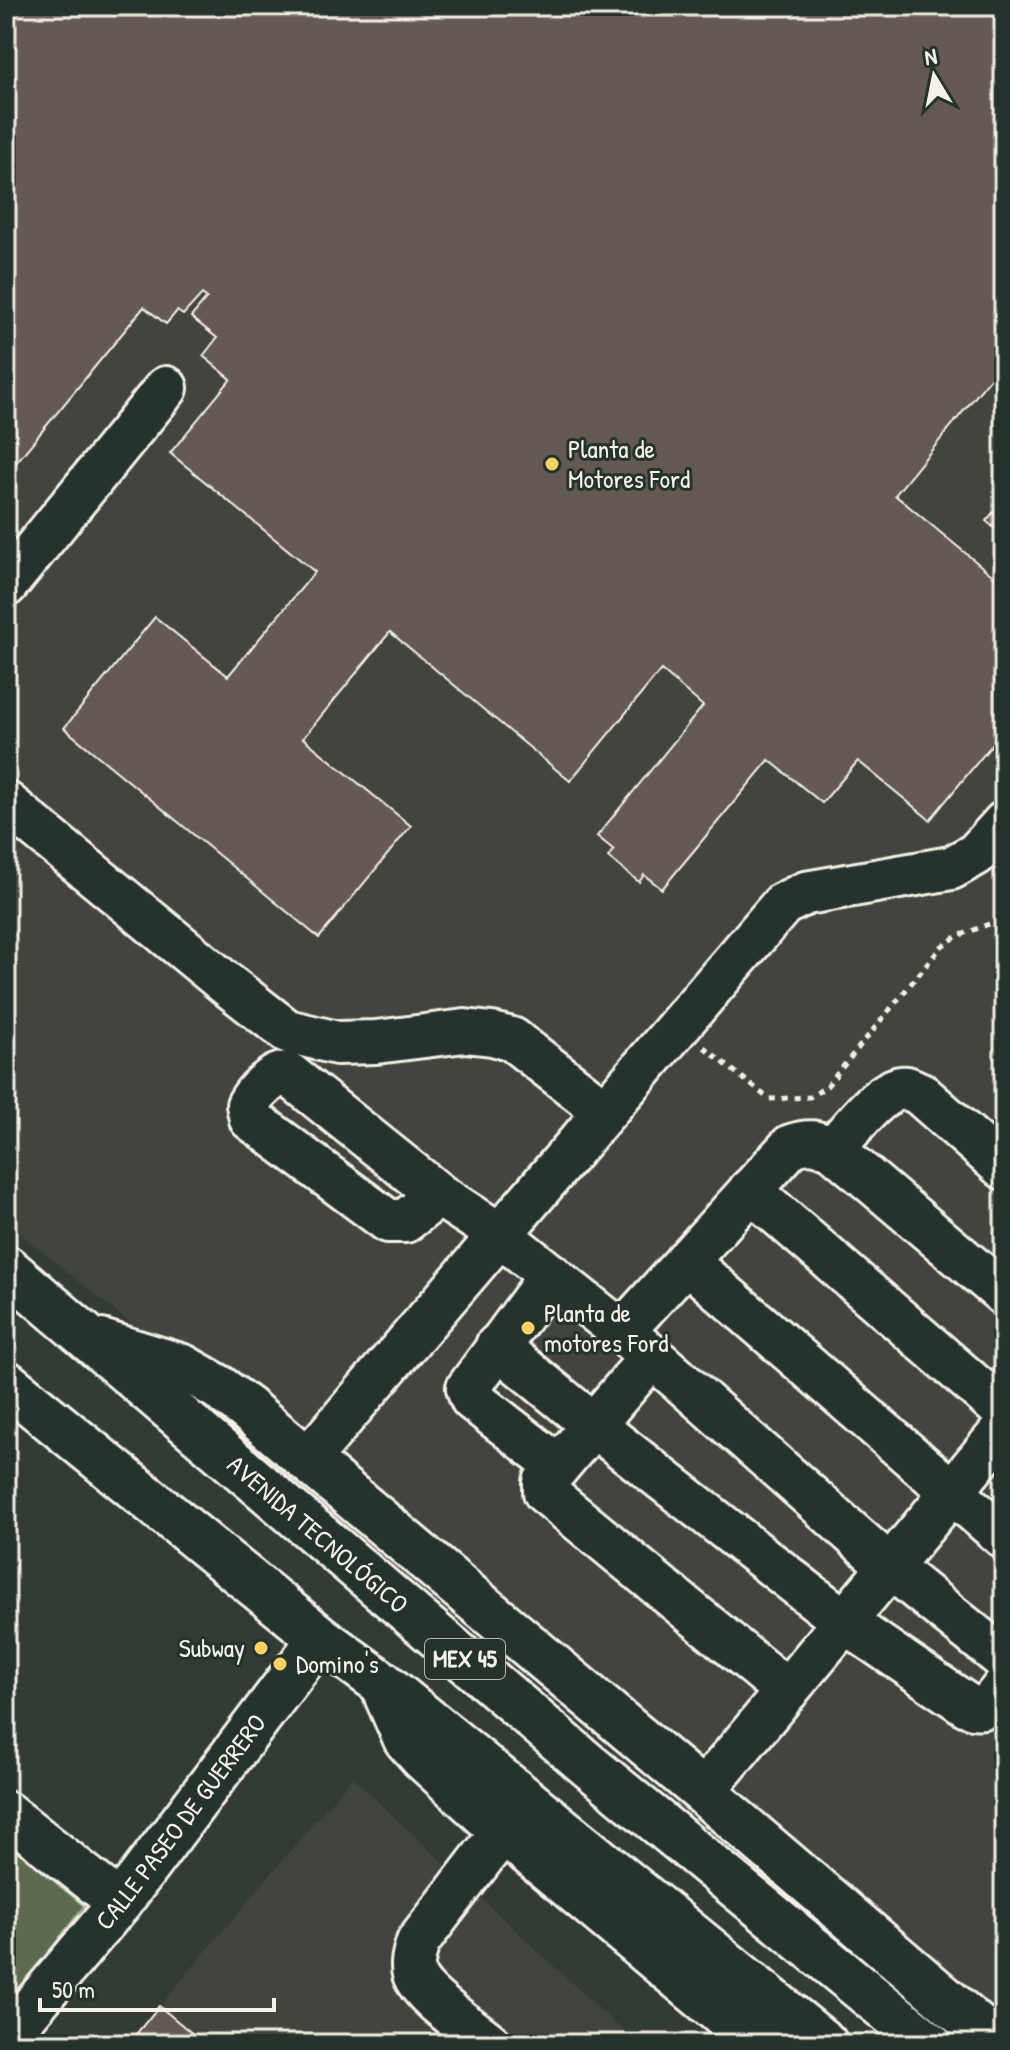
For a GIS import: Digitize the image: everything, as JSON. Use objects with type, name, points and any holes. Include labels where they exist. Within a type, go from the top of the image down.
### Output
[{"type":"main road","name":"AVENIDA TECNOLÓGICO","points":[[6,1268],[588,1765],[929,2044]]},
{"type":"main road","points":[[89,1339],[164,1360],[203,1377],[246,1408],[998,2044]]},
{"type":"main road","name":"MEX 45","points":[[6,1383],[320,1638],[382,1683],[825,2044]]},
{"type":"main road","points":[[382,1683],[406,1739],[503,1831],[758,2044]]},
{"type":"main road","points":[[699,1993],[736,2044]]},
{"type":"street","points":[[6,585],[166,388]]},
{"type":"street","points":[[6,803],[287,1031],[337,1043],[376,1042],[465,1031],[512,1039],[605,1111]]},
{"type":"street","points":[[307,1460],[783,904],[806,893],[951,868],[976,854],[1004,823]]},
{"type":"street","points":[[833,1149],[883,1095],[906,1088],[919,1093],[1004,1168]]},
{"type":"street","points":[[787,1691],[549,1497],[545,1492],[545,1482],[593,1425],[686,1261],[791,1146],[815,1141],[833,1149],[1004,1294]]},
{"type":"street","points":[[750,1190],[1004,1411]]},
{"type":"street","points":[[439,1195],[499,1234],[637,1344],[889,1566],[1004,1659]]},
{"type":"street","points":[[686,1261],[1004,1537]]},
{"type":"street","points":[[551,1275],[468,1388],[472,1399],[558,1466]]},
{"type":"street","points":[[497,1346],[845,1622],[967,1705],[982,1708],[990,1704],[1004,1687]]},
{"type":"street","points":[[703,1792],[1004,1429]]},
{"type":"street","name":"CALLE PASEO DE GUERRERO","points":[[6,2038],[120,1903],[320,1638]]},
{"type":"street","points":[[6,1813],[120,1903]]},
{"type":"street","points":[[490,2044],[420,1987],[413,1972],[413,1958],[418,1942],[503,1831]]},
{"type":"path","points":[[677,1025],[763,1096],[777,1100],[810,1097],[827,1086],[942,946],[956,937],[1004,918]]},
{"type":"shaded area","points":[[6,6],[1004,6],[1004,2037],[6,1222]]},
{"type":"shaded area","points":[[352,1777],[637,2044],[128,2044]]},
{"type":"green space","points":[[6,1841],[84,1906],[6,2008]]},
{"type":"building","name":"Planta de Motores Ford","points":[[6,6],[1004,6],[1004,367],[1001,365],[895,495],[1003,584],[996,592],[1004,599],[1004,730],[930,820],[858,761],[822,803],[769,760],[662,889],[644,875],[639,882],[608,857],[614,850],[597,836],[703,706],[661,670],[570,781],[390,632],[303,738],[411,826],[319,938],[64,728],[155,617],[228,676],[315,572],[170,453],[231,379],[203,356],[217,338],[191,317],[207,298],[202,294],[183,315],[177,311],[166,324],[144,307],[6,475]]},
{"type":"building","points":[[1004,500],[1004,536],[986,521]]},
{"type":"building","points":[[159,2006],[205,2044],[128,2044]]},
{"type":"place","name":"Planta de Motores Ford","points":[[552,464]]},
{"type":"place","name":"Planta de motores Ford","points":[[528,1328]]},
{"type":"place","name":"Subway","points":[[261,1648]]},
{"type":"place","name":"Domino's","points":[[280,1664]]}]
